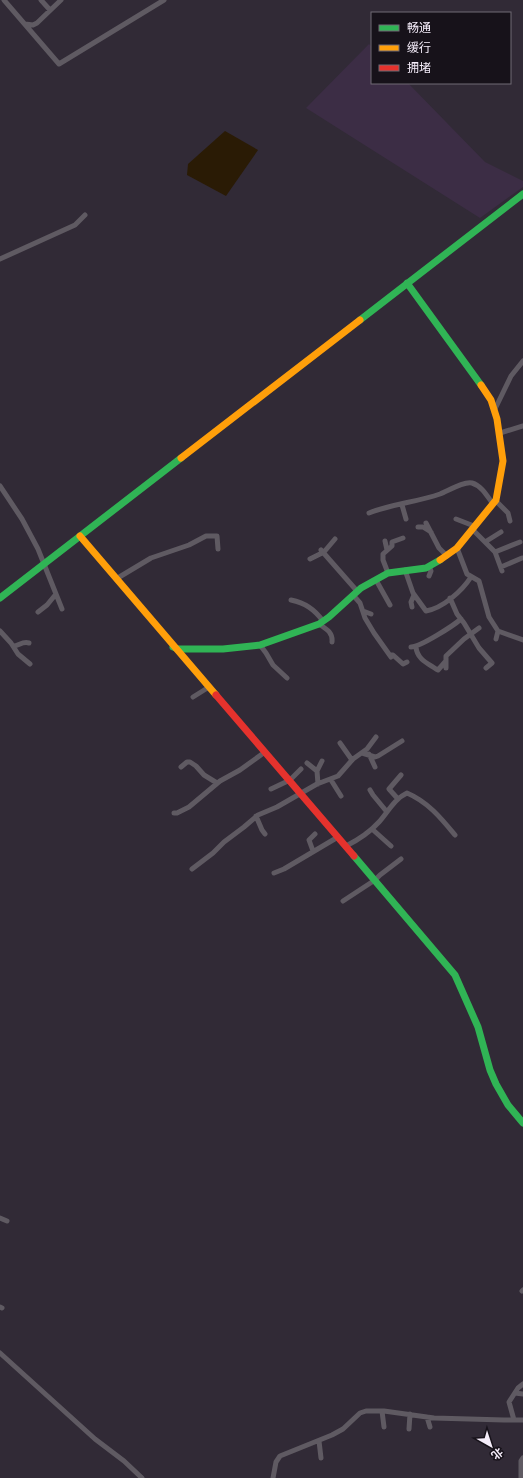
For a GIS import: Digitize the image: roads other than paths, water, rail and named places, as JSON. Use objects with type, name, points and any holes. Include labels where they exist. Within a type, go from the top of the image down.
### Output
[{"type":"street","points":[[4,0],[59,64],[164,0]]},
{"type":"street","points":[[41,0],[50,10]]},
{"type":"street","points":[[25,24],[35,24],[61,0]]},
{"type":"street","points":[[34,35],[35,24]]},
{"type":"street","points":[[0,598],[523,194]]},
{"type":"street","points":[[0,259],[75,225],[85,215]]},
{"type":"street","points":[[173,646],[178,649],[223,649],[260,645],[321,622],[329,617],[355,593],[388,573],[429,566],[446,556],[457,548],[494,503],[504,461],[495,409],[486,391],[407,283]]},
{"type":"street","points":[[495,409],[511,376],[523,361]]},
{"type":"street","points":[[500,433],[523,426]]},
{"type":"street","points":[[369,513],[382,508],[402,505],[408,502],[440,494],[470,483],[481,489],[494,503],[508,513],[510,521]]},
{"type":"street","points":[[0,486],[24,522],[38,549],[62,609]]},
{"type":"street","points":[[402,505],[406,519]]},
{"type":"street","points":[[456,519],[473,528],[495,552],[502,569],[522,558]]},
{"type":"street","points":[[426,523],[439,548],[446,556]]},
{"type":"street","points":[[418,527],[423,527],[431,532]]},
{"type":"street","points":[[485,542],[501,532]]},
{"type":"street","points":[[80,536],[145,611],[173,646],[290,780],[454,975],[469,1005],[481,1035],[490,1071],[513,1111],[523,1123]]},
{"type":"street","points":[[116,579],[151,558],[206,536],[217,536],[218,549]]},
{"type":"street","points":[[388,573],[382,557],[384,552],[392,546],[392,542],[403,538]]},
{"type":"street","points":[[310,559],[322,551],[335,539]]},
{"type":"street","points":[[385,540],[387,550]]},
{"type":"street","points":[[495,552],[520,542]]},
{"type":"street","points":[[457,548],[465,571],[479,582],[489,617],[498,631],[523,640]]},
{"type":"street","points":[[322,551],[355,593],[367,623],[390,656],[394,655],[403,664],[407,662]]},
{"type":"street","points":[[429,566],[431,571],[429,576]]},
{"type":"street","points":[[405,570],[414,595],[426,611],[444,603],[466,585],[471,577]]},
{"type":"street","points":[[376,580],[390,605]]},
{"type":"street","points":[[38,612],[47,605],[56,594]]},
{"type":"street","points":[[412,607],[411,602],[414,595]]},
{"type":"street","points":[[450,598],[457,614],[479,648],[492,663],[486,668]]},
{"type":"street","points":[[291,600],[308,606],[317,613],[321,622],[331,633],[332,642]]},
{"type":"street","points":[[363,611],[371,614]]},
{"type":"street","points":[[461,619],[446,630],[414,647],[420,657],[436,669],[439,668],[445,665],[446,656],[448,653],[479,628]]},
{"type":"street","points":[[0,631],[18,654],[30,664]]},
{"type":"street","points":[[496,639],[498,631]]},
{"type":"street","points":[[13,646],[25,642],[29,643]]},
{"type":"street","points":[[260,645],[266,652],[273,665],[287,678]]},
{"type":"street","points":[[193,697],[209,686]]},
{"type":"street","points":[[192,869],[213,853],[224,842],[244,828],[256,816],[277,807],[318,784],[338,776],[352,760],[367,749],[376,737]]},
{"type":"street","points":[[362,753],[376,757],[402,741]]},
{"type":"street","points":[[340,743],[352,760]]},
{"type":"street","points":[[367,749],[375,767]]},
{"type":"street","points":[[174,813],[189,807],[217,783],[240,770],[265,752]]},
{"type":"street","points":[[318,784],[317,770],[322,761]]},
{"type":"street","points":[[181,767],[187,762],[190,762],[204,775],[217,783]]},
{"type":"street","points":[[307,763],[317,770]]},
{"type":"street","points":[[271,789],[290,780],[301,769]]},
{"type":"street","points":[[398,799],[389,789],[401,775]]},
{"type":"street","points":[[331,780],[341,796]]},
{"type":"street","points":[[370,790],[387,812]]},
{"type":"street","points":[[346,846],[362,838],[372,829],[398,799],[407,793],[436,812],[455,835]]},
{"type":"street","points":[[256,816],[265,834]]},
{"type":"street","points":[[372,829],[391,846]]},
{"type":"street","points":[[313,851],[309,840],[315,834]]},
{"type":"street","points":[[274,873],[284,869],[338,837]]},
{"type":"street","points":[[342,901],[375,880],[401,859]]},
{"type":"street","points":[[0,1218],[7,1221]]},
{"type":"street","points":[[0,1353],[95,1439],[142,1478]]},
{"type":"street","points":[[514,1420],[509,1402],[518,1388],[523,1384]]},
{"type":"street","points":[[515,1393],[523,1394]]},
{"type":"street","points":[[273,1478],[276,1462],[280,1456],[319,1441],[343,1429],[363,1411],[382,1410],[427,1417],[523,1420]]},
{"type":"street","points":[[382,1410],[384,1427]]},
{"type":"street","points":[[409,1429],[410,1414]]},
{"type":"street","points":[[427,1417],[428,1425],[430,1427]]},
{"type":"street","points":[[319,1441],[321,1458]]},
{"type":"street","points":[[521,1478],[521,1461],[523,1458]]}]
